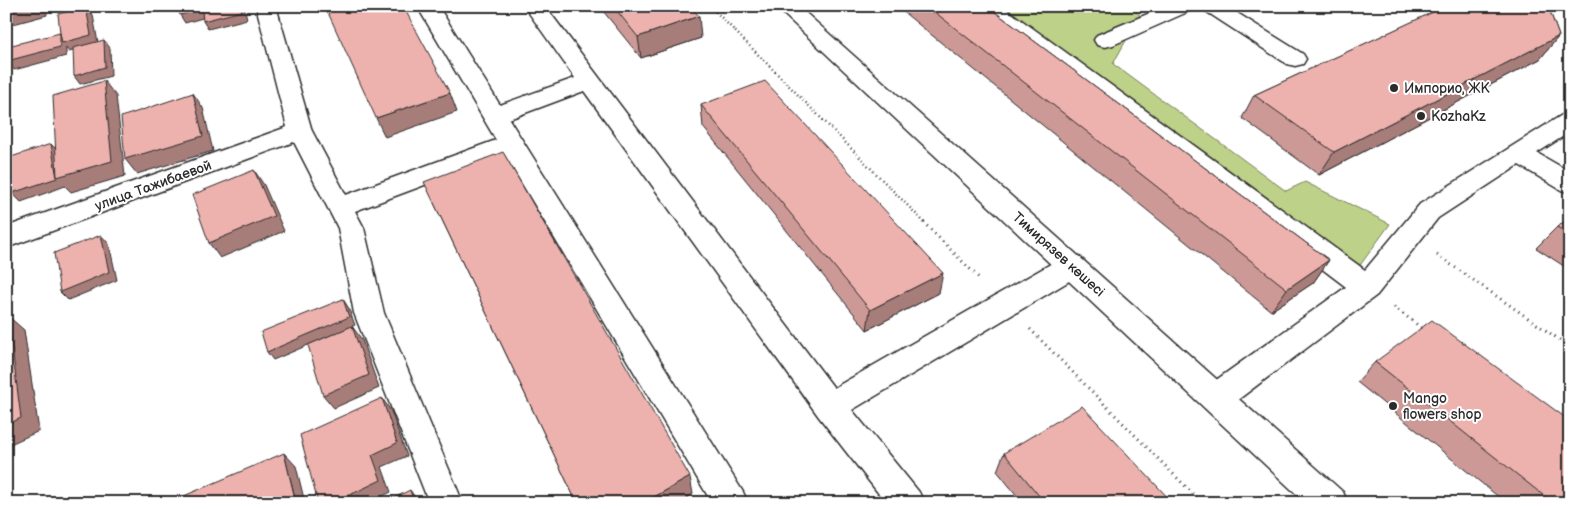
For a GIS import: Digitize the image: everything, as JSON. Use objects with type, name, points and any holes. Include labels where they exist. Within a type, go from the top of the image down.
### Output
[{"type":"street","points":[[266,6],[300,131],[351,228],[369,313],[446,503]]},
{"type":"street","points":[[427,6],[731,503]]},
{"type":"street","points":[[534,6],[830,406],[907,503]]},
{"type":"street","name":"Тимирязев көшесі","points":[[785,6],[1331,503]]},
{"type":"street","points":[[988,6],[1368,287]]},
{"type":"street","points":[[1104,40],[1185,6]]},
{"type":"street","points":[[1212,6],[1295,59]]},
{"type":"street","points":[[494,116],[589,81]]},
{"type":"street","points":[[1216,398],[1368,287],[1428,211],[1570,121]]},
{"type":"street","name":"улица Тажибаевой","points":[[6,238],[300,131]]},
{"type":"street","points":[[340,207],[511,144]]},
{"type":"street","points":[[1519,154],[1570,184]]},
{"type":"street","points":[[830,406],[1071,266]]},
{"type":"path","points":[[710,6],[1202,503]]},
{"type":"path","points":[[1409,236],[1570,347]]},
{"type":"path","points":[[1368,287],[1430,333]]},
{"type":"green space","points":[[988,6],[1130,6],[1140,15],[1113,64],[1286,191],[1305,182],[1390,224],[1358,268]]},
{"type":"building","points":[[177,6],[200,6],[201,9],[180,15]]},
{"type":"building","points":[[220,6],[241,6],[242,11],[203,21],[202,11]]},
{"type":"building","points":[[325,6],[403,6],[450,93],[376,118]]},
{"type":"building","points":[[613,6],[690,6],[699,16],[638,37]]},
{"type":"building","points":[[927,6],[987,6],[1329,260],[1287,289]]},
{"type":"building","name":"Импорио, ЖК","points":[[1446,6],[1548,6],[1559,36],[1334,152],[1254,95]]},
{"type":"building","points":[[86,7],[91,35],[62,43],[58,14]]},
{"type":"building","points":[[60,33],[60,47],[7,61],[8,46]]},
{"type":"building","points":[[104,40],[105,67],[74,76],[73,48]]},
{"type":"building","points":[[104,81],[112,161],[57,177],[53,96]]},
{"type":"building","points":[[765,81],[943,273],[870,310],[701,105]]},
{"type":"building","points":[[193,93],[203,136],[125,159],[121,117]]},
{"type":"building","points":[[51,144],[57,178],[12,193],[8,158]]},
{"type":"building","points":[[503,152],[690,477],[643,503],[577,503],[424,182]]},
{"type":"building","points":[[254,170],[274,216],[209,243],[192,195]]},
{"type":"building","points":[[1570,218],[1570,235],[1557,227]]},
{"type":"building","points":[[101,235],[109,272],[60,292],[54,253]]},
{"type":"building","points":[[343,299],[349,317],[267,352],[261,332]]},
{"type":"building","points":[[6,316],[8,316],[21,418],[6,425]]},
{"type":"building","points":[[1432,320],[1570,421],[1570,503],[1553,503],[1375,362]]},
{"type":"building","points":[[352,326],[369,375],[323,395],[308,345]]},
{"type":"building","points":[[382,398],[397,443],[372,455],[381,480],[333,503],[318,503],[300,435]]},
{"type":"building","points":[[1082,406],[1173,503],[1045,503],[1004,453]]},
{"type":"building","points":[[284,453],[296,503],[178,503],[177,499]]},
{"type":"building","points":[[410,490],[414,503],[384,503]]},
{"type":"place","name":"Импорио, ЖК","points":[[1394,88]]},
{"type":"place","name":"KozhaKz","points":[[1421,116]]},
{"type":"place","name":"Mango flowers shop","points":[[1393,406]]}]
